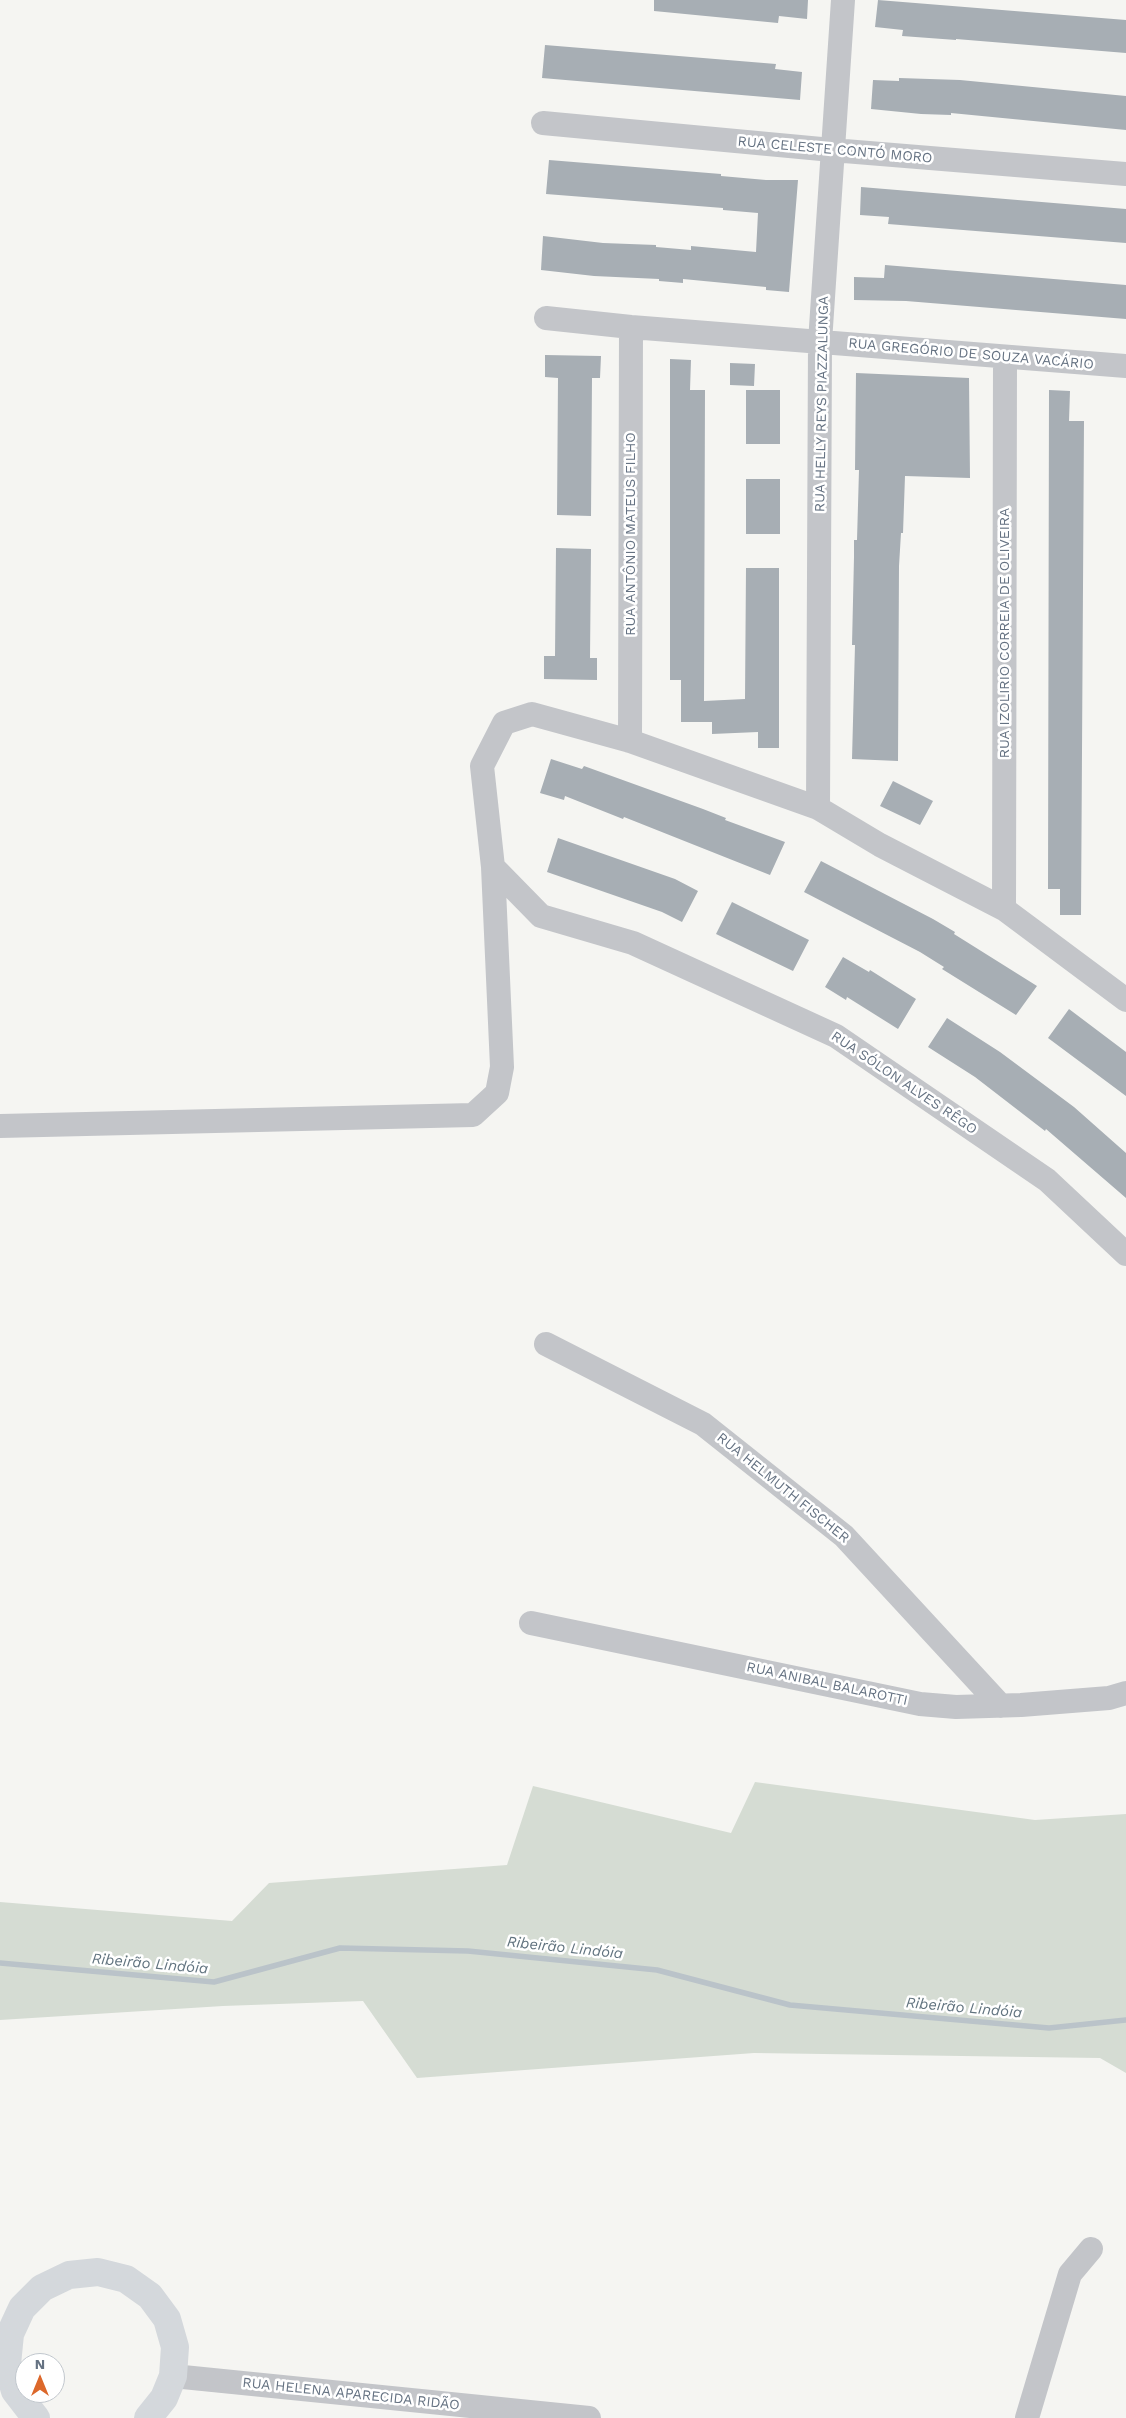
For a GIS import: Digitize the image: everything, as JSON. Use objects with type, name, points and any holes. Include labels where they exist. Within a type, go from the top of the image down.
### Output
[{"type":"street","name":"RUA HELLY REYS PIAZZALUNGA","points":[[818,808],[820,342],[843,0]]},
{"type":"street","name":"RUA CELESTE CONTÓ MORO","points":[[543,123],[832,150],[1126,174]]},
{"type":"street","name":"RUA GREGÓRIO DE SOUZA VACÁRIO","points":[[546,318],[631,327],[1126,366]]},
{"type":"street","name":"RUA ANTÔNIO MATEUS FILHO","points":[[630,741],[631,327]]},
{"type":"street","name":"RUA IZOLIRIO CORREIA DE OLIVEIRA","points":[[1004,909],[1005,356]]},
{"type":"street","points":[[0,1126],[473,1115],[497,1093],[502,1067],[492,867],[482,766],[504,723],[532,714],[630,741],[818,808],[880,846],[1004,909],[1126,1000]]},
{"type":"street","name":"RUA SÓLON ALVES RÊGO","points":[[492,867],[541,916],[633,943],[836,1036],[1047,1180],[1126,1254]]},
{"type":"street","name":"RUA HELMUTH FISCHER","points":[[546,1344],[703,1424],[844,1536],[1001,1706]]},
{"type":"street","name":"RUA ANIBAL BALAROTTI","points":[[531,1623],[920,1704],[956,1707],[1001,1706],[1109,1698],[1126,1693]]},
{"type":"street","points":[[1028,2418],[1070,2274],[1092,2249]]},
{"type":"street","points":[[36,2418],[15,2391],[7,2364],[10,2334],[8,2317],[22,2308],[42,2288],[69,2275],[98,2272],[126,2279],[150,2296],[167,2319],[175,2347],[173,2376],[164,2398],[148,2418]]},
{"type":"street","name":"RUA HELENA APARECIDA RIDÃO","points":[[173,2376],[589,2418]]},
{"type":"shaded area","points":[[755,1782],[1035,1820],[1126,1814],[1126,2073],[1100,2058],[754,2053],[417,2078],[363,2001],[223,2006],[0,2020],[0,1902],[232,1921],[269,1883],[507,1865],[533,1786],[731,1833]]},
{"type":"building","points":[[654,0],[808,0],[807,19],[779,16],[778,23],[654,11]]},
{"type":"building","points":[[878,0],[1126,20],[1126,53],[902,36],[903,30],[875,27]]},
{"type":"building","points":[[545,45],[776,64],[775,69],[802,72],[800,100],[542,78]]},
{"type":"building","points":[[899,78],[960,80],[1126,96],[1126,130],[951,113],[951,115],[921,114],[871,109],[873,80],[899,81]]},
{"type":"building","points":[[549,160],[721,174],[721,176],[766,180],[798,180],[789,292],[766,290],[766,287],[683,279],[683,283],[659,281],[659,279],[594,276],[541,270],[543,236],[603,243],[656,245],[656,247],[691,250],[691,246],[756,252],[758,213],[723,210],[723,208],[546,194]]},
{"type":"building","points":[[861,187],[1126,209],[1126,243],[888,224],[889,217],[860,215]]},
{"type":"building","points":[[885,265],[1126,285],[1126,319],[906,301],[854,300],[854,277],[884,278]]},
{"type":"building","points":[[545,355],[601,356],[600,378],[592,378],[591,516],[557,515],[558,378],[545,377]]},
{"type":"building","points":[[670,359],[691,360],[690,390],[705,390],[704,701],[745,699],[746,568],[779,568],[779,748],[758,748],[758,732],[712,734],[712,722],[681,722],[681,680],[670,680]]},
{"type":"building","points":[[730,363],[755,364],[754,386],[730,385]]},
{"type":"building","points":[[856,373],[969,378],[970,478],[905,476],[903,533],[901,533],[899,566],[898,761],[852,759],[855,645],[852,645],[854,540],[857,540],[859,470],[855,470]]},
{"type":"building","points":[[746,390],[780,390],[780,444],[746,444]]},
{"type":"building","points":[[1049,390],[1070,391],[1069,421],[1084,421],[1081,915],[1060,915],[1060,889],[1048,889]]},
{"type":"building","points":[[746,479],[780,479],[780,534],[746,534]]},
{"type":"building","points":[[556,548],[591,549],[590,658],[597,658],[597,680],[544,679],[544,656],[555,656]]},
{"type":"building","points":[[551,759],[582,769],[584,766],[703,809],[726,818],[725,820],[785,842],[770,875],[624,817],[623,819],[565,796],[564,800],[540,793]]},
{"type":"building","points":[[893,781],[933,801],[920,825],[880,806]]},
{"type":"building","points":[[558,838],[675,879],[698,891],[682,922],[662,912],[547,872]]},
{"type":"building","points":[[821,861],[933,919],[1037,986],[1016,1015],[942,969],[944,967],[920,952],[804,892]]},
{"type":"building","points":[[732,902],[809,940],[793,971],[716,934]]},
{"type":"building","points":[[843,957],[869,972],[870,970],[916,999],[898,1029],[847,997],[846,1000],[825,987]]},
{"type":"building","points":[[1069,1009],[1126,1052],[1126,1096],[1048,1038]]},
{"type":"building","points":[[947,1018],[1000,1052],[1074,1107],[1126,1153],[1126,1198],[1046,1129],[1045,1131],[975,1077],[928,1047]]},
{"type":"waterway","name":"Ribeirão Lindóia","points":[[0,1963],[214,1982],[340,1948],[468,1951],[657,1970],[790,2005],[1049,2028],[1126,2020]]}]
